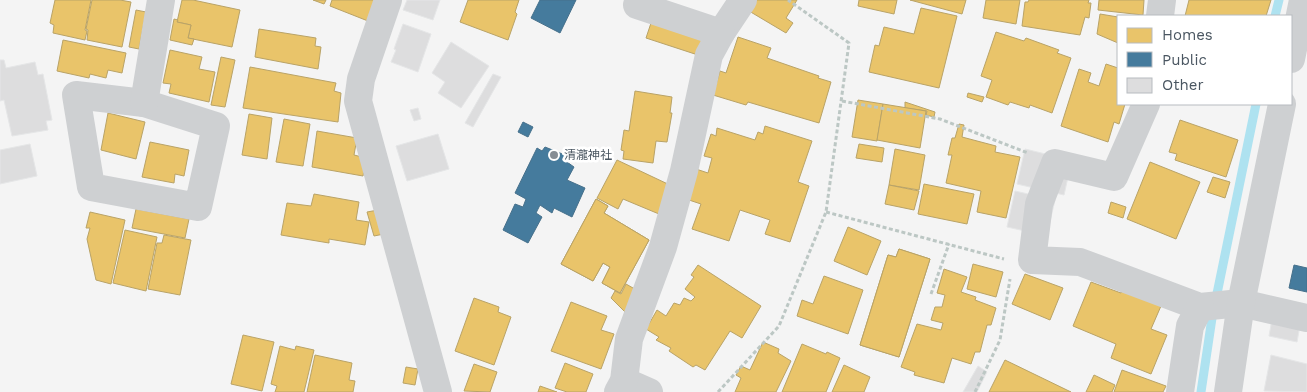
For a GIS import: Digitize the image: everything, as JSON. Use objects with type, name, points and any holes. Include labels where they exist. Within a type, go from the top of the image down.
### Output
[{"type":"street","points":[[144,103],[161,0]]},
{"type":"street","points":[[388,0],[361,79],[358,102],[438,392]]},
{"type":"street","points":[[639,0],[637,5],[721,33]]},
{"type":"street","points":[[649,392],[621,387],[629,338],[664,247],[684,171],[709,54],[743,0]]},
{"type":"street","points":[[1160,15],[1162,0]]},
{"type":"street","points":[[1292,54],[1303,0]]},
{"type":"street","points":[[76,95],[144,103],[216,126],[198,207],[91,186],[76,95]]},
{"type":"street","points":[[1146,105],[1114,176],[1054,163],[1039,204],[1022,261],[1080,262],[1200,307],[1241,303],[1307,318]]},
{"type":"street","points":[[1228,392],[1241,303],[1282,105]]},
{"type":"street","points":[[1180,392],[1190,326],[1200,307]]},
{"type":"path","points":[[718,392],[779,326],[826,212],[849,43],[788,0]]},
{"type":"path","points":[[842,101],[940,119],[1054,163]]},
{"type":"path","points":[[826,212],[1022,261],[1000,340],[975,392]]},
{"type":"path","points":[[931,294],[949,244]]},
{"type":"building: Homes","points":[[55,0],[91,0],[85,40],[53,33],[54,25],[50,23]]},
{"type":"building: Homes","points":[[92,0],[131,2],[122,47],[87,40],[88,30],[86,29]]},
{"type":"building: Homes","points":[[182,0],[193,0],[240,10],[232,47],[188,38],[191,25],[177,22]]},
{"type":"building: Homes","points":[[313,0],[326,0],[324,4]]},
{"type":"building: Homes","points":[[332,0],[376,0],[368,21],[330,6]]},
{"type":"building: Homes","points":[[468,0],[519,0],[515,12],[517,14],[508,40],[460,22]]},
{"type":"building: Homes","points":[[756,0],[797,0],[786,18],[793,23],[786,33],[749,11]]},
{"type":"building: Homes","points":[[859,0],[897,0],[894,14],[858,6]]},
{"type":"building: Homes","points":[[910,0],[966,0],[962,14]]},
{"type":"building: Homes","points":[[986,0],[1020,0],[1016,24],[983,18]]},
{"type":"building: Homes","points":[[1029,0],[1089,0],[1088,3],[1091,3],[1089,18],[1085,17],[1080,35],[1022,26],[1025,2]]},
{"type":"building: Homes","points":[[1099,0],[1144,0],[1143,15],[1098,10]]},
{"type":"building: Homes","points":[[1189,0],[1271,0],[1266,15],[1185,15]]},
{"type":"building: Homes","points":[[658,2],[708,33],[701,56],[646,38]]},
{"type":"building: Homes","points":[[921,8],[957,16],[939,88],[869,72],[875,45],[879,46],[884,27],[914,34]]},
{"type":"building: Homes","points":[[136,10],[146,12],[139,49],[129,47]]},
{"type":"building: Homes","points":[[1100,14],[1117,17],[1117,43],[1097,34]]},
{"type":"building: Homes","points":[[174,19],[178,20],[177,22],[191,25],[188,38],[194,39],[192,45],[170,40]]},
{"type":"building: Homes","points":[[259,29],[316,38],[315,46],[321,47],[318,69],[255,57]]},
{"type":"building: Homes","points":[[996,32],[1024,41],[1026,38],[1059,50],[1057,53],[1071,58],[1052,113],[1030,105],[1029,108],[1010,102],[1008,105],[986,97],[992,80],[981,76]]},
{"type":"building: Homes","points":[[738,37],[771,48],[767,58],[831,82],[819,123],[748,102],[746,105],[713,95],[720,71],[726,73]]},
{"type":"building: Homes","points":[[63,40],[126,53],[122,73],[108,70],[106,78],[90,74],[89,78],[57,71]]},
{"type":"building: Homes","points":[[170,50],[202,57],[199,69],[215,72],[209,102],[169,93],[171,84],[163,83]]},
{"type":"building: Homes","points":[[221,57],[235,60],[225,107],[211,105]]},
{"type":"building: Homes","points":[[1106,64],[1117,68],[1117,105],[1125,105],[1119,124],[1114,122],[1108,142],[1061,126],[1079,69],[1091,73],[1088,82],[1099,86]]},
{"type":"building: Homes","points":[[250,67],[336,83],[334,91],[341,93],[338,122],[243,108]]},
{"type":"building: Homes","points":[[635,91],[672,97],[670,113],[672,113],[667,142],[656,141],[653,163],[623,159],[624,151],[621,150],[624,130],[629,131]]},
{"type":"building: Homes","points":[[968,93],[984,97],[982,102],[967,97]]},
{"type":"building: Homes","points":[[858,100],[883,104],[877,141],[852,137]]},
{"type":"building: Homes","points":[[905,102],[935,112],[934,117],[926,115],[927,111],[905,108]]},
{"type":"building: Homes","points":[[883,104],[926,111],[920,148],[877,140]]},
{"type":"building: Homes","points":[[108,113],[145,122],[136,159],[101,150]]},
{"type":"building: Homes","points":[[249,114],[272,118],[267,159],[242,155]]},
{"type":"building: Homes","points":[[284,119],[310,124],[303,166],[276,162]]},
{"type":"building: Homes","points":[[1180,120],[1238,140],[1226,177],[1175,160],[1177,154],[1169,152]]},
{"type":"building: Homes","points":[[959,124],[964,125],[962,137],[996,146],[995,152],[1020,157],[1006,218],[977,212],[981,191],[946,183],[952,155],[948,155],[952,138],[955,138]]},
{"type":"building: Homes","points":[[765,126],[812,141],[798,182],[809,186],[790,242],[765,234],[770,220],[740,210],[729,241],[692,229],[701,204],[686,199],[696,169],[708,173],[712,158],[704,156],[711,134],[716,136],[717,128],[755,140],[758,132],[763,134]]},
{"type":"building: Homes","points":[[317,131],[357,138],[354,155],[366,158],[363,176],[312,167]]},
{"type":"building: Homes","points":[[150,142],[189,150],[184,176],[175,174],[174,183],[142,177]]},
{"type":"building: Homes","points":[[859,144],[884,148],[882,162],[856,158]]},
{"type":"building: Homes","points":[[895,149],[925,155],[919,190],[889,185]]},
{"type":"building: Homes","points":[[617,160],[672,186],[659,214],[623,199],[618,209],[597,198]]},
{"type":"building: Homes","points":[[1150,162],[1200,182],[1176,239],[1127,219]]},
{"type":"building: Homes","points":[[1213,177],[1230,182],[1225,198],[1207,192]]},
{"type":"building: Homes","points":[[924,184],[974,194],[967,224],[918,214]]},
{"type":"building: Homes","points":[[889,185],[919,191],[914,210],[885,204]]},
{"type":"building: Homes","points":[[314,194],[359,202],[356,220],[369,222],[365,245],[329,239],[329,243],[281,235],[287,203],[311,206]]},
{"type":"building: Homes","points":[[596,199],[608,206],[604,213],[649,240],[620,293],[602,283],[610,267],[603,263],[593,281],[561,264]]},
{"type":"building: Homes","points":[[596,199],[608,206],[604,213],[649,240],[620,293],[602,283],[610,267],[603,263],[593,281],[561,264]]},
{"type":"building: Homes","points":[[1111,202],[1126,207],[1123,218],[1108,213]]},
{"type":"building: Homes","points":[[136,209],[189,219],[185,238],[132,228]]},
{"type":"building: Homes","points":[[378,210],[384,234],[374,236],[367,212]]},
{"type":"building: Homes","points":[[90,212],[125,220],[111,284],[96,280],[87,239],[90,228],[86,228]]},
{"type":"building: Homes","points":[[848,227],[881,241],[867,275],[834,261]]},
{"type":"building: Homes","points":[[125,230],[157,237],[146,291],[113,283]]},
{"type":"building: Homes","points":[[164,235],[191,240],[180,295],[148,289],[157,243],[162,243]]},
{"type":"building: Homes","points":[[899,249],[930,259],[899,357],[860,345],[888,255],[896,257]]},
{"type":"building: Homes","points":[[899,249],[930,259],[899,357],[860,345],[888,255],[896,257]]},
{"type":"building: Homes","points":[[973,264],[1003,272],[996,297],[967,289]]},
{"type":"building: Homes","points":[[698,265],[761,306],[742,338],[730,331],[705,370],[696,365],[693,367],[669,351],[671,348],[656,340],[659,337],[646,329],[657,310],[666,316],[674,303],[680,305],[684,298],[691,301],[695,297],[685,289],[694,277],[691,275]]},
{"type":"building: Homes","points":[[944,269],[967,277],[961,292],[976,297],[975,300],[996,308],[991,325],[987,325],[980,352],[975,352],[971,364],[952,358],[944,383],[914,375],[915,372],[901,367],[917,324],[941,330],[943,323],[931,320],[935,307],[942,307],[945,295],[937,293]]},
{"type":"building: Homes","points":[[1025,274],[1063,288],[1050,320],[1012,304]]},
{"type":"building: Homes","points":[[824,276],[863,290],[848,334],[797,316],[802,300],[813,304]]},
{"type":"building: Homes","points":[[1091,282],[1121,293],[1125,283],[1164,299],[1151,329],[1167,335],[1151,374],[1111,358],[1116,344],[1073,326]]},
{"type":"building: Homes","points":[[626,284],[640,292],[628,315],[611,298],[615,291],[621,294]]},
{"type":"building: Homes","points":[[474,298],[499,307],[498,312],[511,317],[494,365],[455,351]]},
{"type":"building: Homes","points":[[571,302],[607,316],[601,330],[614,334],[601,369],[551,351]]},
{"type":"building: Homes","points":[[243,335],[274,342],[262,391],[231,384]]},
{"type":"building: Homes","points":[[763,342],[779,349],[778,353],[791,361],[776,392],[735,392],[741,378],[736,375],[741,366],[750,370]]},
{"type":"building: Homes","points":[[802,344],[840,358],[826,392],[782,392]]},
{"type":"building: Homes","points":[[280,346],[295,350],[296,346],[314,350],[304,392],[275,392],[277,386],[271,384]]},
{"type":"building: Homes","points":[[315,355],[352,363],[349,380],[355,381],[353,392],[307,392]]},
{"type":"building: Homes","points":[[1005,360],[1071,392],[989,392]]},
{"type":"building: Homes","points":[[565,363],[593,374],[586,392],[567,392],[555,388]]},
{"type":"building: Homes","points":[[474,364],[497,372],[490,392],[464,391]]},
{"type":"building: Homes","points":[[844,365],[870,377],[864,392],[832,392]]},
{"type":"building: Homes","points":[[406,367],[418,369],[415,385],[403,383]]},
{"type":"building: Homes","points":[[1122,370],[1166,386],[1163,392],[1114,392]]},
{"type":"building: Homes","points":[[1094,375],[1115,385],[1112,392],[1086,392]]},
{"type":"building: Homes","points":[[540,386],[557,392],[538,392]]},
{"type":"building: Public","points":[[540,0],[576,0],[560,33],[531,18]]},
{"type":"building: Public","points":[[523,122],[533,127],[528,137],[518,132]]},
{"type":"building: Public","points":[[545,147],[570,157],[567,162],[574,167],[567,180],[585,188],[572,217],[554,208],[552,213],[540,205],[536,213],[542,217],[528,243],[503,230],[515,204],[523,207],[526,199],[515,193],[537,148],[542,151]]},
{"type":"building: Public","points":[[1294,265],[1307,268],[1307,292],[1289,288]]},
{"type":"building: Other","points":[[407,0],[440,0],[433,20],[403,10]]},
{"type":"building: Other","points":[[403,24],[431,34],[418,72],[391,62]]},
{"type":"building: Other","points":[[451,42],[489,66],[461,108],[438,93],[445,82],[432,73]]},
{"type":"building: Other","points":[[0,60],[4,60],[6,68],[35,62],[38,75],[43,74],[52,120],[46,121],[48,130],[12,136],[4,100],[0,101]]},
{"type":"building: Other","points":[[493,74],[501,77],[473,127],[465,123]]},
{"type":"building: Other","points":[[418,108],[421,119],[414,121],[410,110]]},
{"type":"building: Other","points":[[438,134],[449,169],[407,181],[396,146]]},
{"type":"building: Other","points":[[30,144],[37,176],[0,184],[0,150]]},
{"type":"building: Other","points":[[1025,149],[1066,159],[1068,177],[1064,195],[1017,184]]},
{"type":"building: Other","points":[[1015,191],[1055,200],[1048,230],[1043,235],[1007,227]]},
{"type":"building: Other","points":[[1272,319],[1300,325],[1297,342],[1269,336]]},
{"type":"building: Other","points":[[1271,355],[1307,364],[1307,392],[1264,391]]},
{"type":"building: Other","points":[[978,366],[987,372],[977,392],[963,392]]},
{"type":"waterway","points":[[1275,15],[1279,0]]},
{"type":"waterway","points":[[1201,392],[1212,318],[1256,105]]},
{"type":"place","name":"清瀧神社","points":[[554,155]]}]
